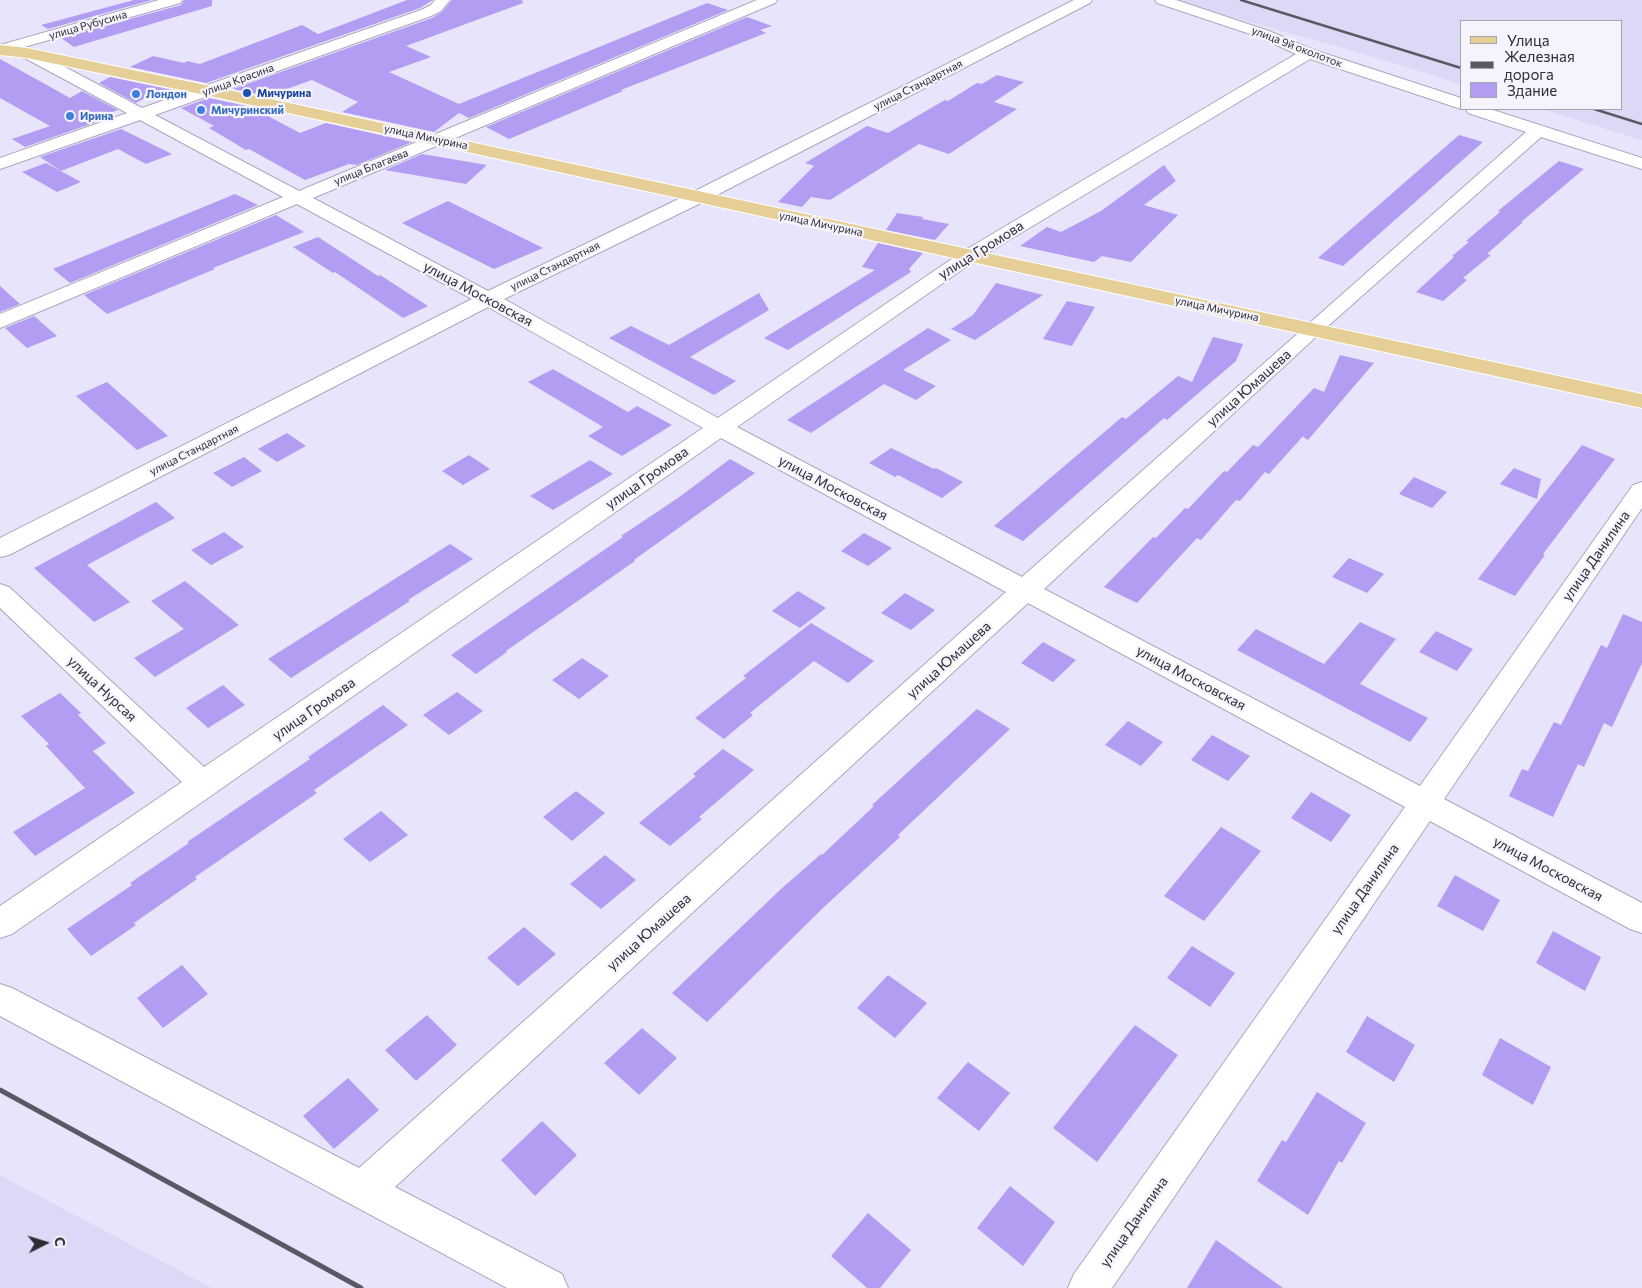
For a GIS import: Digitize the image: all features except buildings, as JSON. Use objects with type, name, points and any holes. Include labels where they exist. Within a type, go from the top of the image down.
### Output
[{"type":"main road","name":"улица Мичурина","points":[[1,50],[27,53],[210,91],[1642,401]]},
{"type":"street","name":"улица Рубусина","points":[[1,50],[175,0]]},
{"type":"street","name":"улица Красина","points":[[0,164],[426,14],[436,8],[443,0]]},
{"type":"street","name":"улица Благаева","points":[[0,322],[770,0]]},
{"type":"street","name":"улица Стандартная","points":[[0,549],[488,299],[698,197],[1086,0]]},
{"type":"street","name":"улица 9й околоток","points":[[1162,0],[1264,34],[1308,53],[1460,104]]},
{"type":"street","name":"улица Московская","points":[[27,53],[488,299],[720,428],[1642,919]]},
{"type":"street","name":"улица Громова","points":[[0,924],[969,256],[1308,53]]},
{"type":"street","points":[[1477,110],[1642,164]]},
{"type":"street","name":"улица Юмашева","points":[[362,1191],[1312,330],[1538,130]]},
{"type":"street","name":"улица Данилина","points":[[1088,1288],[1642,490]]},
{"type":"street","name":"улица Нурсая","points":[[0,593],[204,785]]},
{"type":"street","points":[[0,999],[548,1288]]},
{"type":"shaded area","points":[[1169,0],[1642,0],[1642,140],[1544,110],[1622,110],[1622,20],[1460,20],[1460,84],[1340,47]]},
{"type":"shaded area","points":[[0,1175],[212,1288],[0,1288]]},
{"type":"railway","points":[[1241,0],[1460,68]]},
{"type":"railway","points":[[1597,110],[1642,124]]},
{"type":"railway","points":[[0,1090],[361,1288]]},
{"type":"place","name":"Мичурина","points":[[247,93]]},
{"type":"place","name":"Лондон","points":[[136,94]]},
{"type":"place","name":"Мичуринский","points":[[201,110]]},
{"type":"place","name":"Ирина","points":[[70,116]]}]
